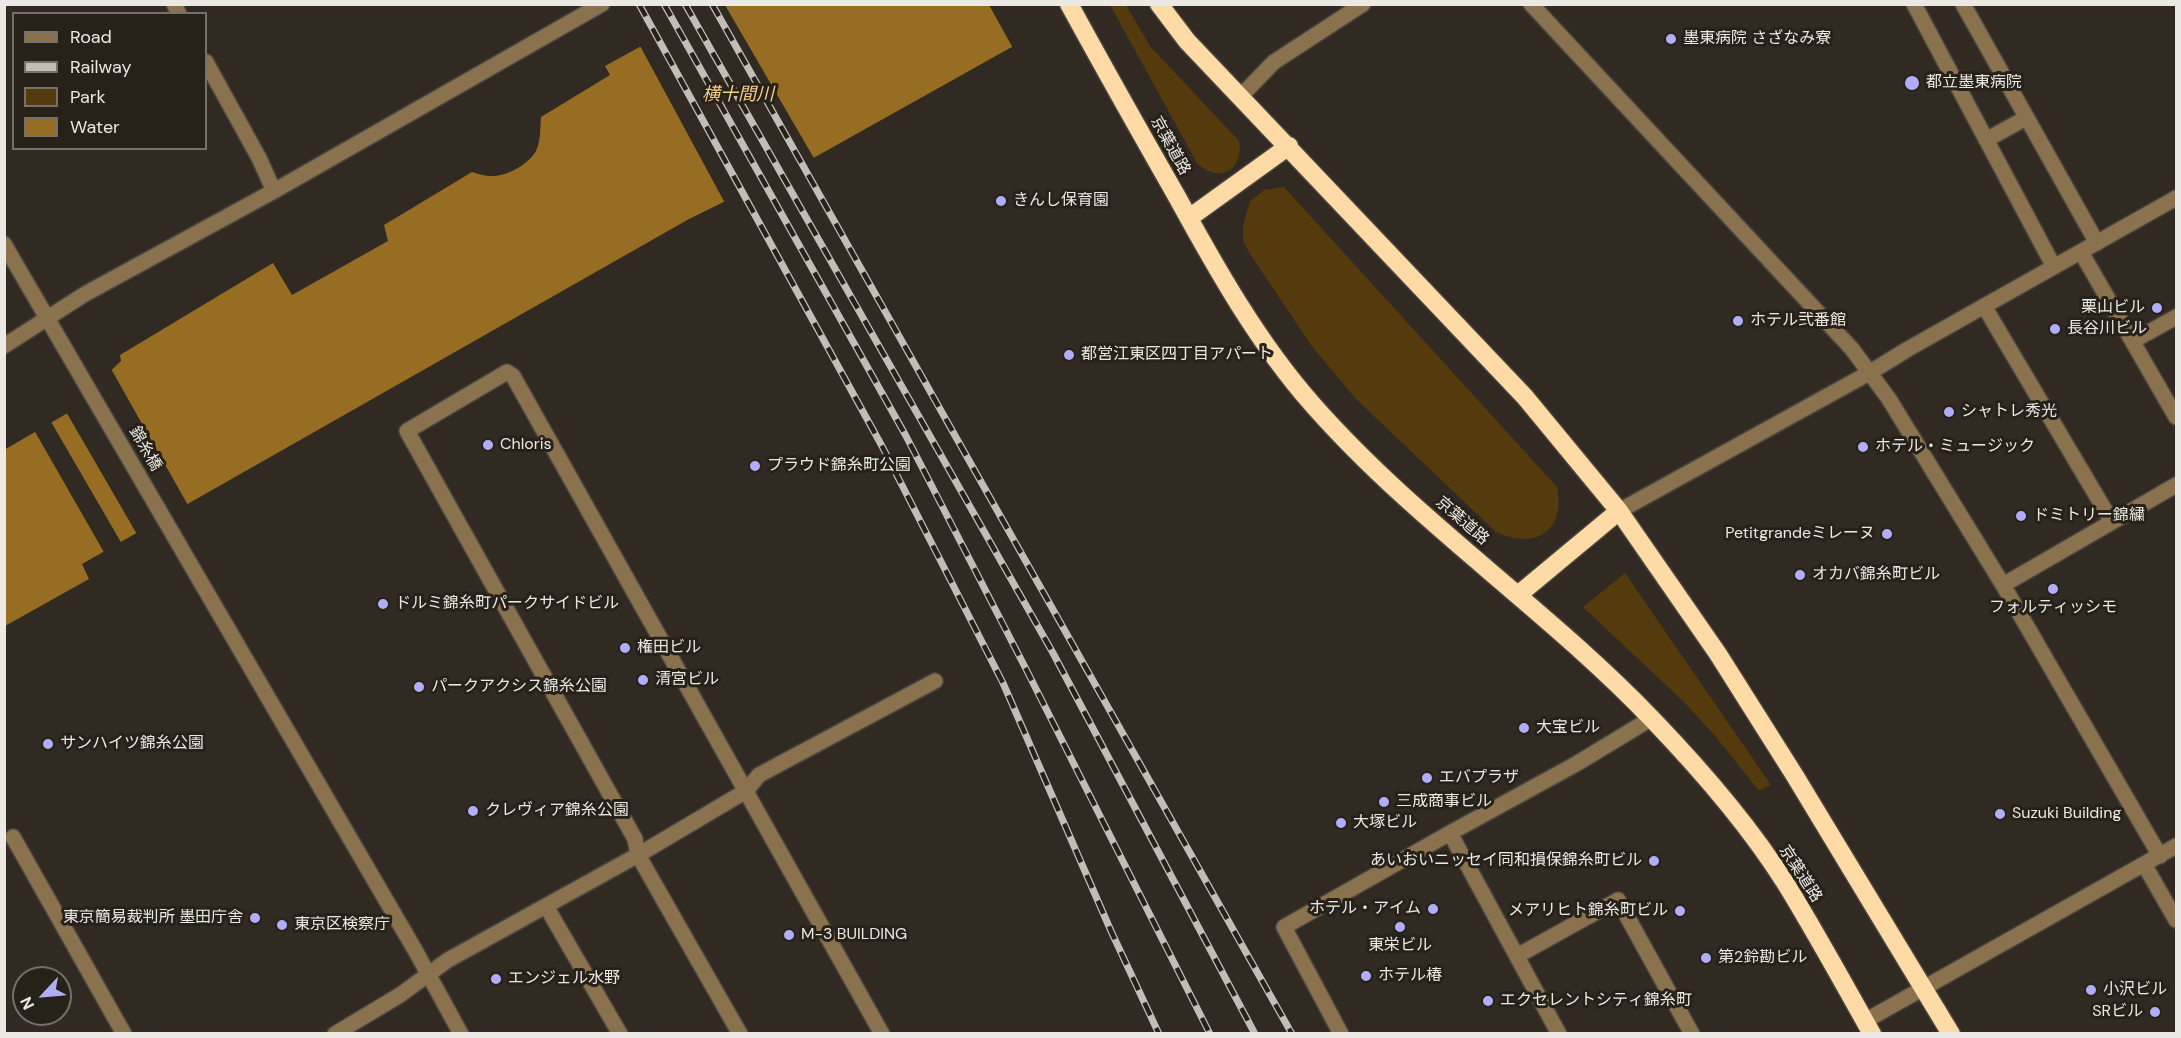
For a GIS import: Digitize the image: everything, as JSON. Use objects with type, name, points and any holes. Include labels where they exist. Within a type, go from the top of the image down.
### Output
[{"type":"highway","name":"京葉道路","points":[[1069,4],[1234,297],[1274,356],[1311,403],[1395,490],[1571,640],[1652,718],[1685,754],[1740,820],[1785,882],[1868,1027]]},
{"type":"highway","points":[[1159,4],[1187,41],[1525,397],[1619,511],[1724,663],[1951,1034]]},
{"type":"highway","points":[[1189,218],[1288,146]]},
{"type":"highway","points":[[1518,595],[1619,511]]},
{"type":"street","points":[[4,346],[85,294],[274,191],[602,4]]},
{"type":"street","points":[[1241,96],[1274,62],[1363,4]]},
{"type":"street","points":[[1531,4],[1852,349],[1889,399],[2003,585],[2160,856]]},
{"type":"street","points":[[1914,4],[2054,267]]},
{"type":"street","points":[[1963,4],[2097,243]]},
{"type":"street","points":[[207,64],[259,158],[274,191]]},
{"type":"street","points":[[1986,140],[2026,118]]},
{"type":"street","points":[[1619,511],[1869,373],[2176,198]]},
{"type":"street","name":"錦糸橋","points":[[4,244],[429,975],[461,1034]]},
{"type":"street","points":[[2081,252],[2176,417]]},
{"type":"street","points":[[1984,306],[2112,522]]},
{"type":"street","points":[[2133,341],[2176,317]]},
{"type":"street","points":[[740,1034],[638,855],[635,839],[407,431],[507,372],[513,376],[882,1034]]},
{"type":"street","points":[[2003,585],[2176,485]]},
{"type":"street","points":[[335,1034],[429,975],[448,960],[638,855],[746,791],[759,775],[935,681]]},
{"type":"street","points":[[1341,1034],[1284,927],[1576,764],[1652,718]]},
{"type":"street","points":[[1450,833],[1560,1034]]},
{"type":"street","points":[[13,837],[123,1034]]},
{"type":"street","points":[[1868,1027],[1924,988],[2176,846]]},
{"type":"street","points":[[2144,864],[2176,920]]},
{"type":"street","points":[[1517,956],[1618,900],[1692,1034]]},
{"type":"street","points":[[546,906],[620,1034]]},
{"type":"green space","points":[[1110,5],[1126,5],[1150,46],[1239,141],[1240,151],[1234,167],[1228,171],[1214,173],[1197,163]]},
{"type":"green space","points":[[1284,187],[1557,487],[1559,503],[1557,516],[1552,526],[1544,533],[1535,538],[1523,539],[1496,532],[1356,399],[1311,345],[1243,241],[1243,226],[1250,201],[1264,190]]},
{"type":"green space","points":[[1625,573],[1771,785],[1759,791],[1716,737],[1685,703],[1583,607]]},
{"type":"water","name":"横十間川","points":[[716,5],[1099,5],[1010,48],[817,156],[689,219],[82,564],[89,579],[5,626],[4,450],[66,414],[121,361],[120,355],[273,263],[292,295],[388,241],[384,225],[472,172],[497,176],[516,169],[528,161],[536,151],[540,138],[541,117],[610,75],[605,66]]},
{"type":"pier","points":[[710,4],[725,5],[815,160],[726,205],[639,44]]},
{"type":"pier","points":[[1102,4],[1101,7],[1014,50],[989,5]]},
{"type":"pier","points":[[110,367],[189,507],[138,536],[65,410]]},
{"type":"pier","points":[[50,420],[122,544],[105,554],[34,430]]},
{"type":"railway","points":[[639,4],[883,448],[1003,683],[1111,931],[1159,1034]]},
{"type":"railway","points":[[664,4],[906,436],[1210,1034]]},
{"type":"railway","points":[[685,4],[1053,653],[1255,1034]]},
{"type":"railway","points":[[712,4],[1292,1034]]},
{"type":"place","name":"墨東病院 さざなみ寮","points":[[1671,39]]},
{"type":"place","name":"都立墨東病院","points":[[1912,83]]},
{"type":"place","name":"きんし保育園","points":[[1001,201]]},
{"type":"place","name":"栗山ビル","points":[[2157,308]]},
{"type":"place","name":"ホテル弐番館","points":[[1738,321]]},
{"type":"place","name":"長谷川ビル","points":[[2055,329]]},
{"type":"place","name":"都営江東区四丁目アパート","points":[[1069,355]]},
{"type":"place","name":"シャトレ秀光","points":[[1949,412]]},
{"type":"place","name":"Chloris","points":[[488,445]]},
{"type":"place","name":"ホテル・ミュージック","points":[[1863,447]]},
{"type":"place","name":"プラウド錦糸町公園","points":[[755,466]]},
{"type":"place","name":"ドミトリー錦繍","points":[[2021,516]]},
{"type":"place","name":"Petitgrandeミレーヌ","points":[[1887,534]]},
{"type":"place","name":"オカバ錦糸町ビル","points":[[1800,575]]},
{"type":"place","name":"フォルティッシモ","points":[[2053,589]]},
{"type":"place","name":"ドルミ錦糸町パークサイドビル","points":[[383,604]]},
{"type":"place","name":"権田ビル","points":[[625,648]]},
{"type":"place","name":"清宮ビル","points":[[643,680]]},
{"type":"place","name":"パークアクシス錦糸公園","points":[[419,687]]},
{"type":"place","name":"大宝ビル","points":[[1524,728]]},
{"type":"place","name":"サンハイツ錦糸公園","points":[[48,744]]},
{"type":"place","name":"エバプラザ","points":[[1427,778]]},
{"type":"place","name":"三成商事ビル","points":[[1384,802]]},
{"type":"place","name":"クレヴィア錦糸公園","points":[[473,811]]},
{"type":"place","name":"Suzuki Building","points":[[2000,814]]},
{"type":"place","name":"大塚ビル","points":[[1341,823]]},
{"type":"place","name":"あいおいニッセイ同和損保錦糸町ビル","points":[[1654,861]]},
{"type":"place","name":"ホテル・アイム","points":[[1433,909]]},
{"type":"place","name":"メアリヒト錦糸町ビル","points":[[1680,911]]},
{"type":"place","name":"東京簡易裁判所 墨田庁舎","points":[[255,918]]},
{"type":"place","name":"東京区検察庁","points":[[282,925]]},
{"type":"place","name":"東栄ビル","points":[[1400,927]]},
{"type":"place","name":"M-3 BUILDING","points":[[789,935]]},
{"type":"place","name":"第2鈴勘ビル","points":[[1706,958]]},
{"type":"place","name":"ホテル椿","points":[[1366,976]]},
{"type":"place","name":"エンジェル水野","points":[[496,979]]},
{"type":"place","name":"小沢ビル","points":[[2091,990]]},
{"type":"place","name":"エクセレントシティ錦糸町","points":[[1488,1001]]},
{"type":"place","name":"SRビル","points":[[2155,1012]]}]
